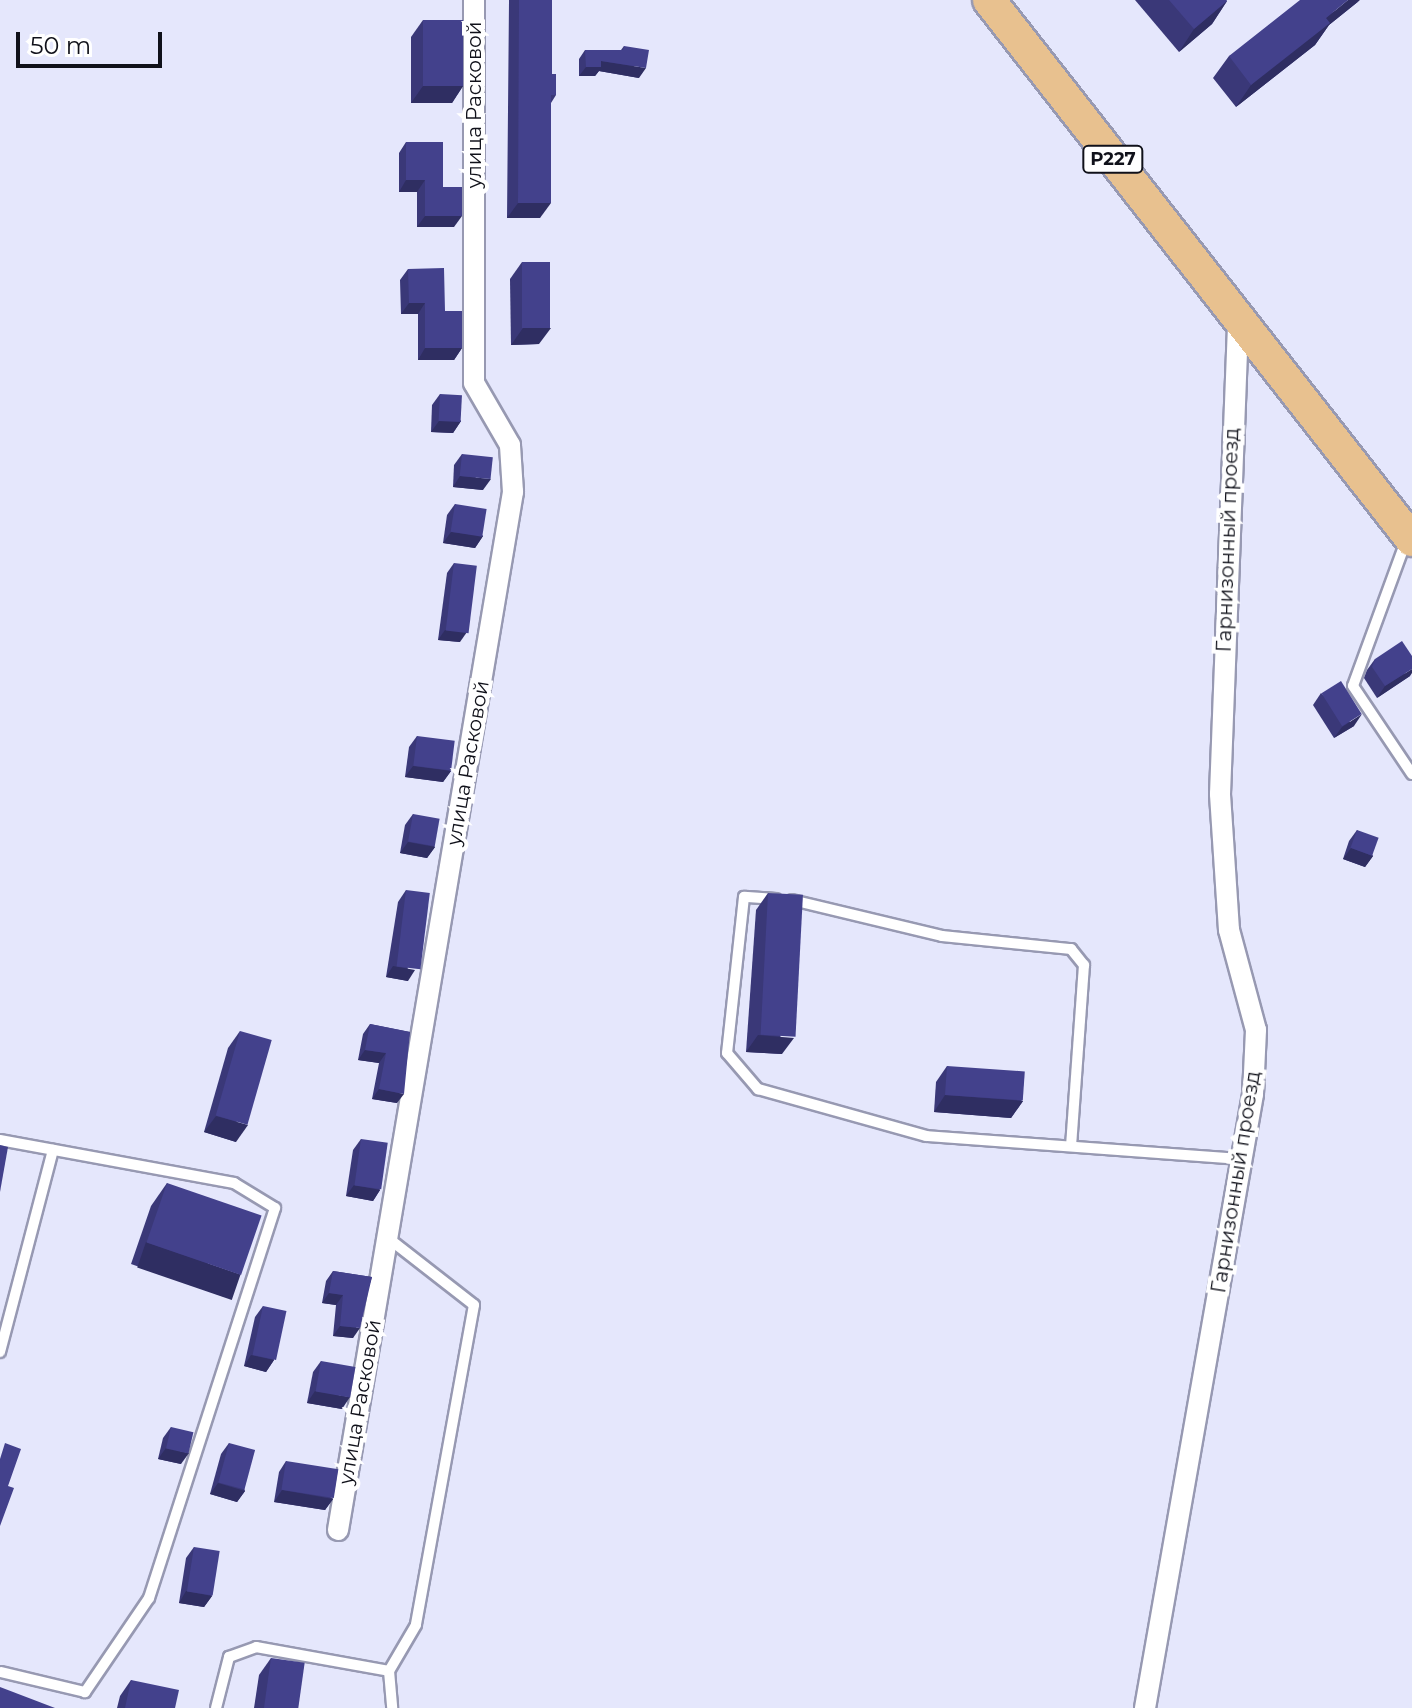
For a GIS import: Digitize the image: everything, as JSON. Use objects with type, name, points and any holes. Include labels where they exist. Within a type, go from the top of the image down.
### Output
[{"type":"main road","name":"Р227","points":[[989,0],[1410,538]]},
{"type":"street","name":"улица Расковой","points":[[338,1530],[513,492],[510,445],[474,383],[474,0]]},
{"type":"street","name":"Гарнизонный проезд","points":[[1145,1708],[1244,1159],[1256,1030],[1229,930],[1220,794],[1238,318]]},
{"type":"lane","points":[[1410,538],[1353,686],[1412,774]]},
{"type":"lane","points":[[1071,1145],[1084,965],[1071,949],[942,936],[800,900],[744,897],[727,1053],[758,1089],[926,1136],[1244,1159]]},
{"type":"lane","points":[[0,1140],[234,1183],[275,1208],[149,1598],[85,1692],[1,1672]]},
{"type":"lane","points":[[0,1352],[53,1150]]},
{"type":"lane","points":[[388,1238],[474,1305],[416,1625],[389,1671],[392,1708]]},
{"type":"lane","points":[[216,1708],[229,1657],[256,1647],[389,1671]]},
{"type":"building","points":[[519,0],[552,0],[552,74],[556,74],[556,95],[551,95],[551,203],[518,203]]},
{"type":"building","points":[[1169,0],[1226,0],[1227,1],[1194,29]]},
{"type":"building","points":[[1300,0],[1348,0],[1326,18],[1330,23],[1251,85],[1229,56]]},
{"type":"building","points":[[423,20],[463,20],[463,86],[423,86]]},
{"type":"building","points":[[624,46],[649,50],[646,68],[601,61],[601,67],[586,67],[585,50],[623,50]]},
{"type":"building","points":[[406,142],[443,142],[443,187],[462,187],[462,216],[425,216],[425,180],[406,180]]},
{"type":"building","points":[[522,262],[550,262],[550,328],[522,328]]},
{"type":"building","points":[[444,268],[445,311],[462,311],[462,348],[425,348],[425,303],[409,303],[408,269]]},
{"type":"building","points":[[440,394],[462,395],[461,422],[439,421]]},
{"type":"building","points":[[462,454],[493,457],[491,479],[460,476]]},
{"type":"building","points":[[455,504],[487,509],[482,537],[451,532]]},
{"type":"building","points":[[454,563],[477,566],[469,633],[446,630]]},
{"type":"building","points":[[1402,641],[1412,656],[1412,669],[1385,686],[1372,667],[1375,659]]},
{"type":"building","points":[[1341,681],[1362,714],[1342,726],[1321,693]]},
{"type":"building","points":[[417,736],[455,741],[451,770],[413,766]]},
{"type":"building","points":[[413,814],[440,819],[435,846],[408,842]]},
{"type":"building","points":[[1357,830],[1379,838],[1372,856],[1351,848]]},
{"type":"building","points":[[406,890],[430,893],[420,969],[397,966]]},
{"type":"building","points":[[768,893],[803,895],[796,1037],[761,1035]]},
{"type":"building","points":[[370,1024],[410,1032],[404,1094],[379,1089],[386,1053],[365,1050]]},
{"type":"building","points":[[240,1031],[272,1040],[247,1125],[216,1116]]},
{"type":"building","points":[[947,1066],[1025,1071],[1023,1100],[945,1095]]},
{"type":"building","points":[[361,1139],[388,1143],[381,1189],[354,1186]]},
{"type":"building","points":[[0,1145],[8,1147],[0,1192]]},
{"type":"building","points":[[167,1183],[262,1216],[241,1275],[146,1243]]},
{"type":"building","points":[[333,1271],[372,1277],[360,1328],[340,1326],[343,1295],[329,1293]]},
{"type":"building","points":[[263,1306],[286,1311],[276,1360],[253,1355]]},
{"type":"building","points":[[321,1361],[355,1367],[350,1398],[316,1392]]},
{"type":"building","points":[[171,1427],[193,1432],[188,1454],[166,1448]]},
{"type":"building","points":[[5,1443],[21,1449],[8,1486],[14,1488],[0,1526],[0,1459]]},
{"type":"building","points":[[229,1443],[255,1450],[244,1490],[218,1483]]},
{"type":"building","points":[[286,1461],[338,1469],[334,1498],[281,1490]]},
{"type":"building","points":[[194,1547],[220,1551],[213,1596],[187,1591]]},
{"type":"building","points":[[271,1658],[305,1663],[298,1708],[264,1708]]},
{"type":"building","points":[[131,1680],[179,1690],[175,1708],[125,1708]]},
{"type":"building","points":[[0,1687],[55,1708],[0,1708]]}]
